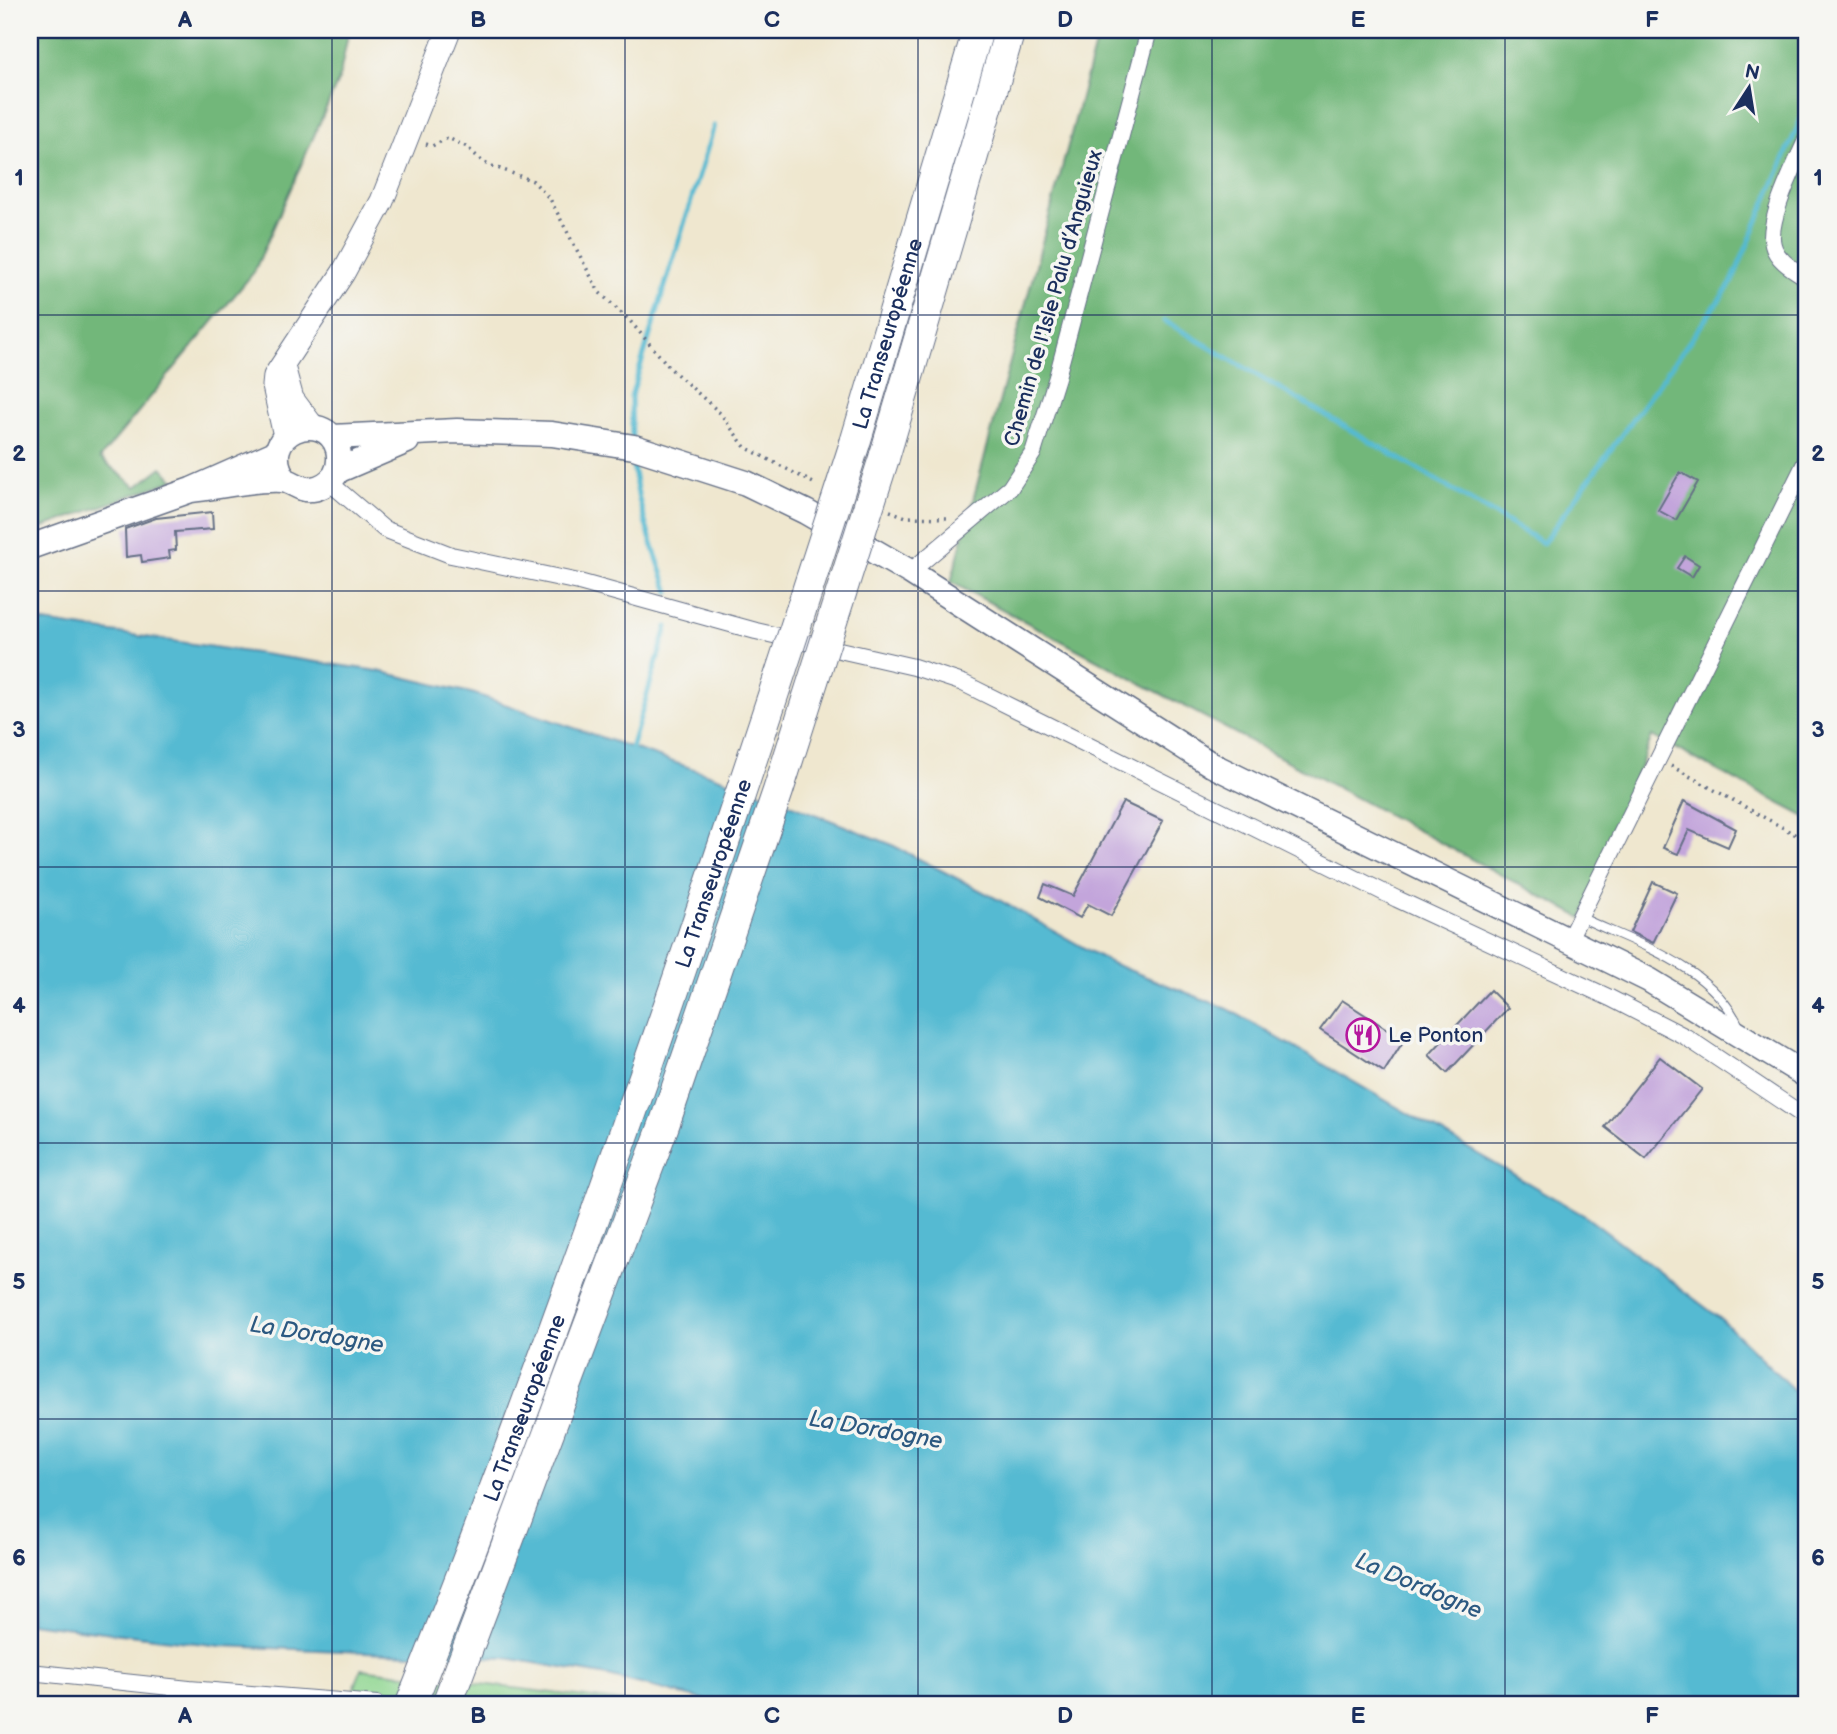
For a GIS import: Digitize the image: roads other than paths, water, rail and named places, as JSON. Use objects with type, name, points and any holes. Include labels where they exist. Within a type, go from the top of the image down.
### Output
[{"type":"highway","name":"La Transeuropéenne","points":[[411,1704],[486,1516],[632,1113],[747,781],[855,443],[978,30]]},
{"type":"highway","name":"La Transeuropéenne","points":[[447,1704],[664,1125],[778,791],[884,458],[1010,30]]},
{"type":"main road","points":[[30,547],[191,490],[281,444],[293,430],[419,435],[484,430],[552,434],[634,447],[680,460],[746,484],[806,512],[911,572],[1212,765],[1649,980],[1743,1034],[1807,1076]]},
{"type":"main road","points":[[322,432],[339,453],[333,477]]},
{"type":"main road","points":[[281,444],[279,472],[293,486],[311,489],[419,435]]},
{"type":"main road","points":[[191,490],[285,480]]},
{"type":"street","points":[[281,444],[275,376],[342,273],[382,201],[449,30]]},
{"type":"street","name":"Chemin de l'Isle Palu d’Anguieux","points":[[911,572],[1010,488],[1033,453],[1057,377],[1149,30]]},
{"type":"street","points":[[1807,138],[1772,226],[1773,246],[1783,262],[1807,278]]},
{"type":"street","points":[[282,364],[292,399],[322,432]]},
{"type":"street","points":[[1569,939],[1582,918],[1617,840],[1660,760],[1807,459]]},
{"type":"street","points":[[333,477],[384,529],[451,555],[579,582],[756,631],[914,667],[963,683],[1397,899],[1665,1026],[1807,1118]]},
{"type":"street","points":[[30,1672],[191,1697],[377,1704]]},
{"type":"lane","points":[[1582,918],[1688,969],[1731,1008],[1743,1034]]},
{"type":"water","name":"La Dordogne","points":[[30,620],[378,671],[475,694],[752,789],[890,844],[999,900],[1111,963],[1228,1009],[1585,1216],[1722,1320],[1807,1403],[1807,1704],[721,1704],[608,1676],[506,1658],[221,1646],[30,1623]]},
{"type":"waterway","points":[[1165,321],[1543,543],[1731,284],[1807,105]]},
{"type":"waterway","points":[[632,440],[631,397],[714,126]]},
{"type":"waterway","points":[[632,453],[641,506],[669,592]]},
{"type":"waterway","points":[[630,752],[667,627]]},
{"type":"place","name":"Le Ponton","points":[[1363,1035]]}]
